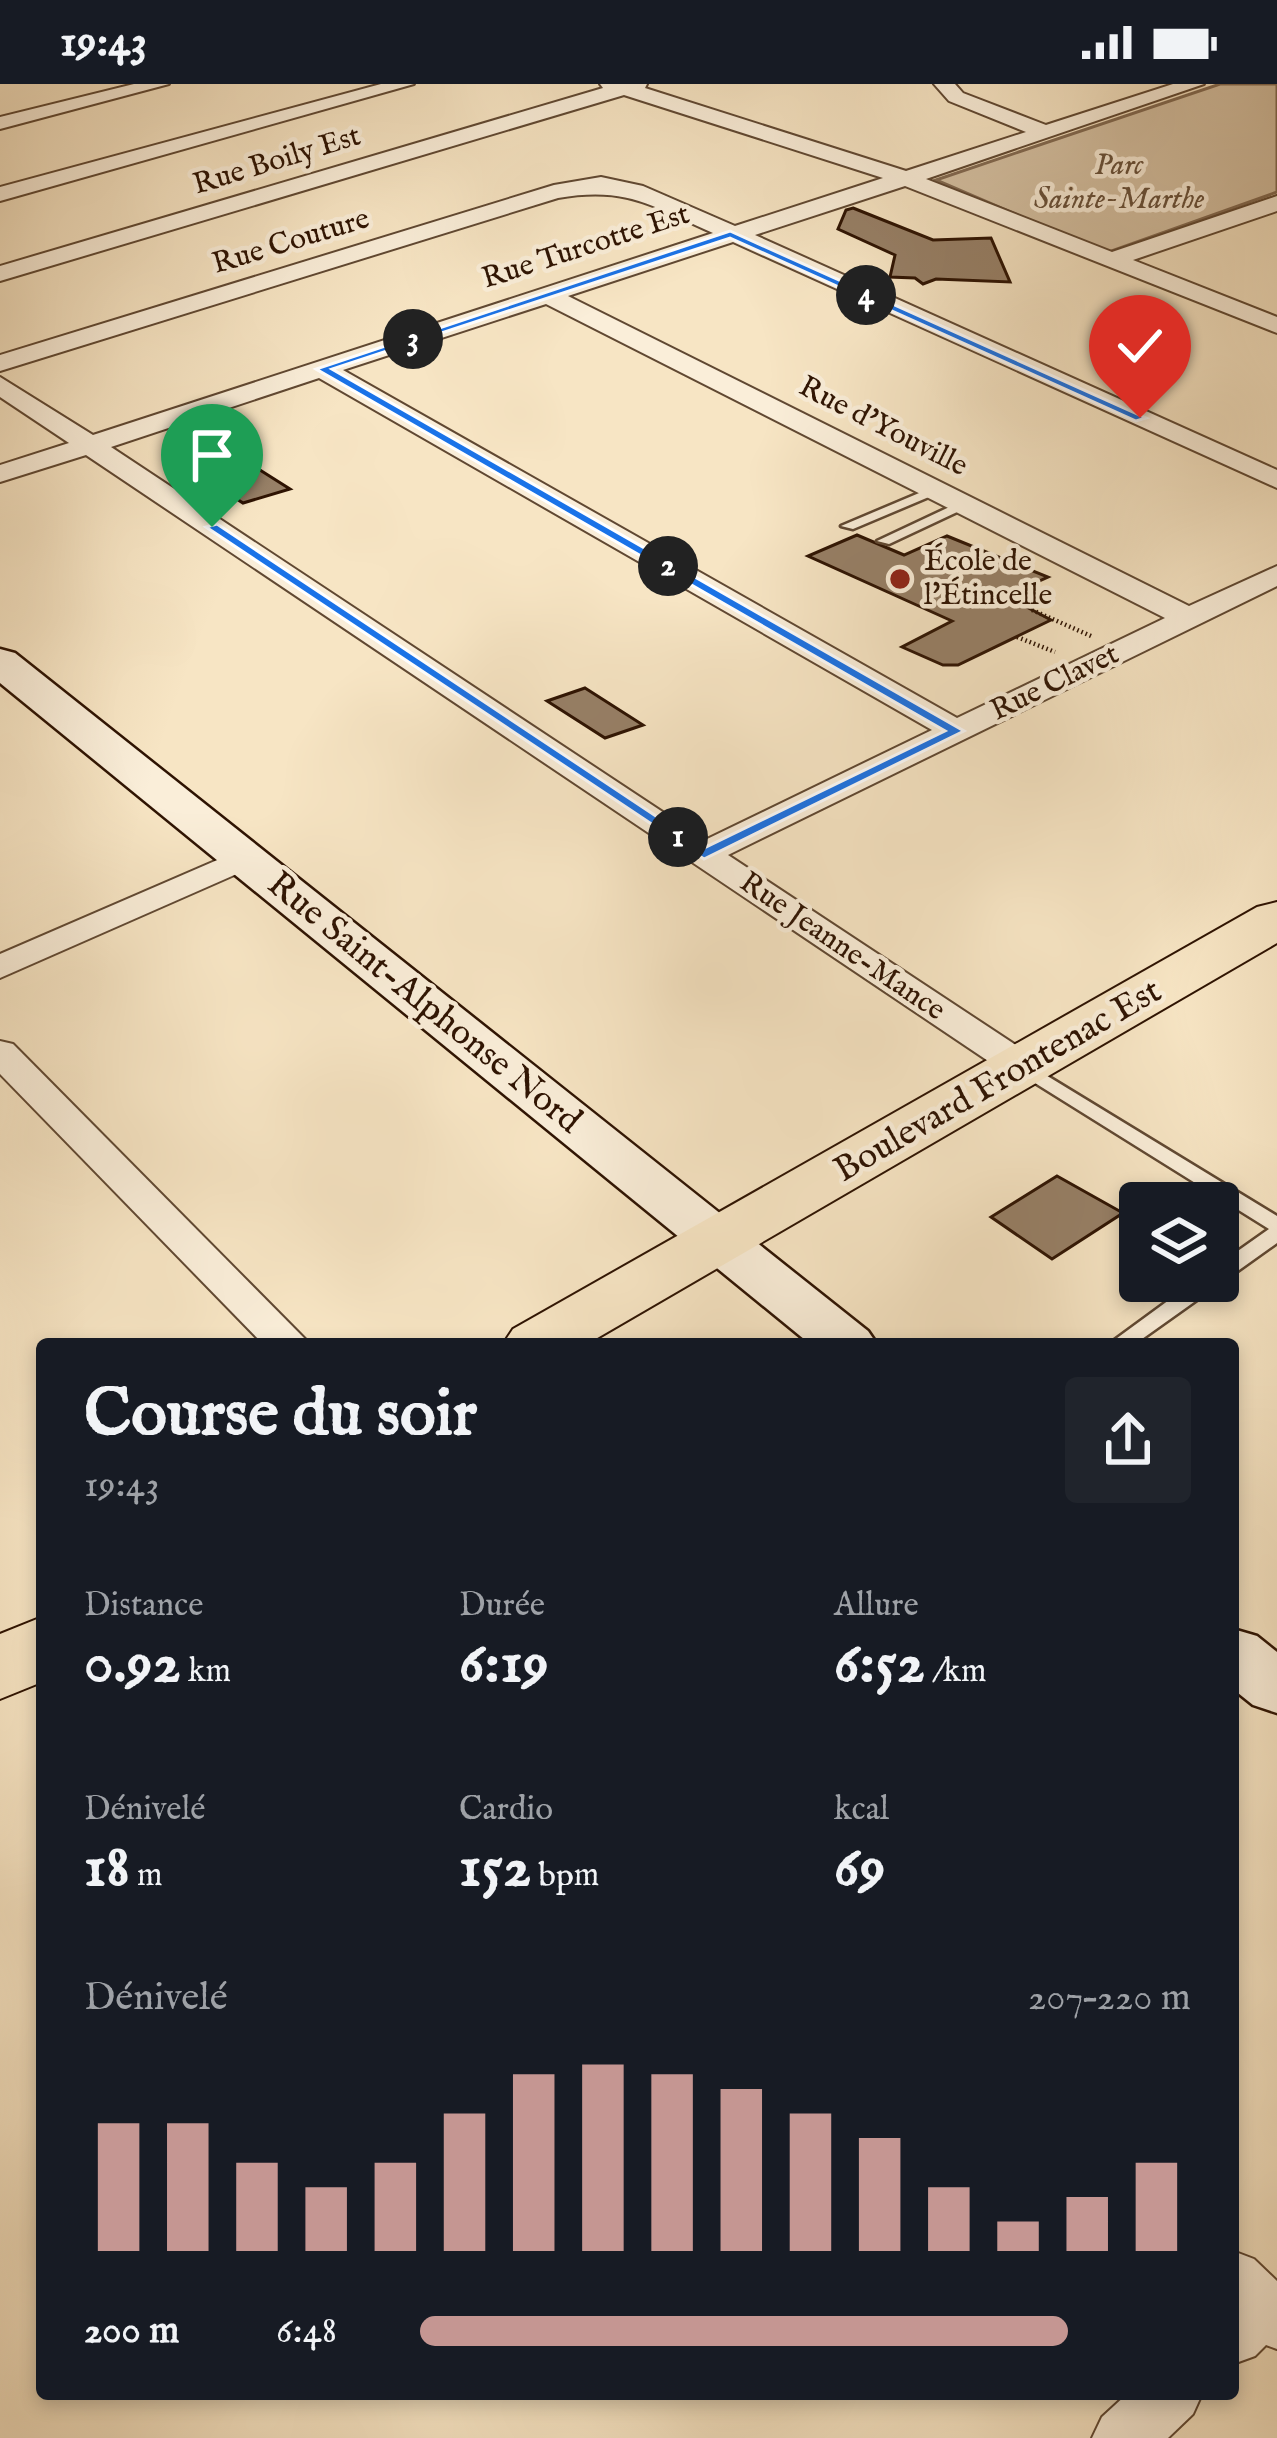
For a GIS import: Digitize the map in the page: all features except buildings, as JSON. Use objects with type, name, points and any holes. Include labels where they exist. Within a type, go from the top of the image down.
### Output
[{"type":"main road","name":"Rue Saint-Alphonse Nord","points":[[0,662],[840,1338]]},
{"type":"main road","name":"Boulevard Frontenac Est","points":[[547,1338],[716,1239],[1026,1070],[1277,919]]},
{"type":"main road","points":[[0,1671],[36,1649]]},
{"type":"main road","points":[[1239,1658],[1277,1688]]},
{"type":"street","points":[[0,123],[159,84]]},
{"type":"street","points":[[306,84],[351,98]]},
{"type":"street","points":[[0,194],[404,84]]},
{"type":"street","points":[[944,84],[956,97],[1047,133]]},
{"type":"street","name":"Rue Turcotte Est","points":[[0,474],[1194,84]]},
{"type":"street","points":[[625,86],[904,178],[1277,326]]},
{"type":"street","name":"Rue Boily Est","points":[[0,274],[625,86]]},
{"type":"street","name":"Rue Couture","points":[[0,363],[554,192],[601,184],[643,193],[730,234]]},
{"type":"street","points":[[1109,261],[1275,205]]},
{"type":"street","points":[[730,234],[1277,480]]},
{"type":"street","name":"Rue d'Youville","points":[[547,295],[1189,618]]},
{"type":"street","points":[[322,369],[957,731]]},
{"type":"street","name":"Rue Jeanne-Mance","points":[[0,385],[1026,1070]]},
{"type":"street","name":"Rue Clavet","points":[[704,854],[1277,575]]},
{"type":"street","points":[[0,967],[244,857]]},
{"type":"street","points":[[0,1052],[282,1338]]},
{"type":"street","points":[[1124,2438],[1165,2400]]},
{"type":"lane","points":[[848,526],[936,490]]},
{"type":"lane","points":[[884,541],[965,505]]},
{"type":"lane","points":[[1026,1070],[1277,1229],[1239,1259]]},
{"type":"lane","points":[[1128,1338],[1179,1302]]},
{"type":"path","points":[[1032,610],[1124,650]]},
{"type":"green space","name":"Parc Sainte-Marthe","points":[[1220,84],[1277,84],[1277,192],[1106,253],[936,180]]},
{"type":"place","name":"École de l'Étincelle","points":[[900,579]]},
{"type":"route","points":[[212,527],[704,854],[957,731],[322,369],[730,234],[1140,418]]}]
